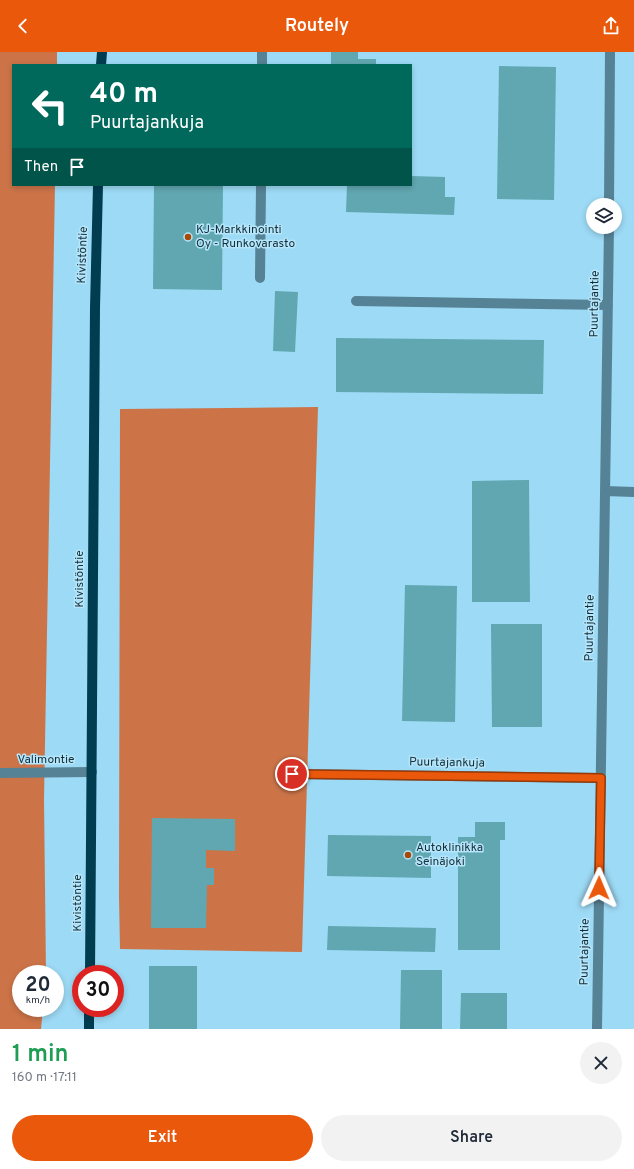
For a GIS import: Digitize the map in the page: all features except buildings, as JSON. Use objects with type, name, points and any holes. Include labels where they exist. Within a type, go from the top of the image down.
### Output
[{"type":"main road","points":[[101,64],[102,52]]},
{"type":"main road","name":"Kivistöntie","points":[[90,965],[95,308],[98,186]]},
{"type":"main road","points":[[89,1017],[89,1029]]},
{"type":"street","points":[[262,52],[262,64]]},
{"type":"street","points":[[609,198],[610,52]]},
{"type":"street","points":[[260,278],[261,186]]},
{"type":"street","name":"Puurtajantie","points":[[597,1029],[609,234]]},
{"type":"street","points":[[356,301],[608,305]]},
{"type":"street","points":[[605,491],[634,492]]},
{"type":"street","name":"Valimontie","points":[[0,773],[92,772]]},
{"type":"street","name":"Puurtajankuja","points":[[292,774],[601,778]]},
{"type":"shaded area","points":[[0,52],[57,52],[57,64],[12,64],[12,186],[55,186],[44,800],[46,965],[12,965],[12,1017],[42,1017],[41,1029],[0,1029]]},
{"type":"shaded area","points":[[318,407],[302,952],[120,949],[120,409]]},
{"type":"place","name":"KJ-Markkinointi Oy - Runkovarasto","points":[[188,237]]},
{"type":"place","name":"Autoklinikka Seinäjoki","points":[[408,855]]},
{"type":"route","points":[[292,774],[601,778],[599,888]]}]
